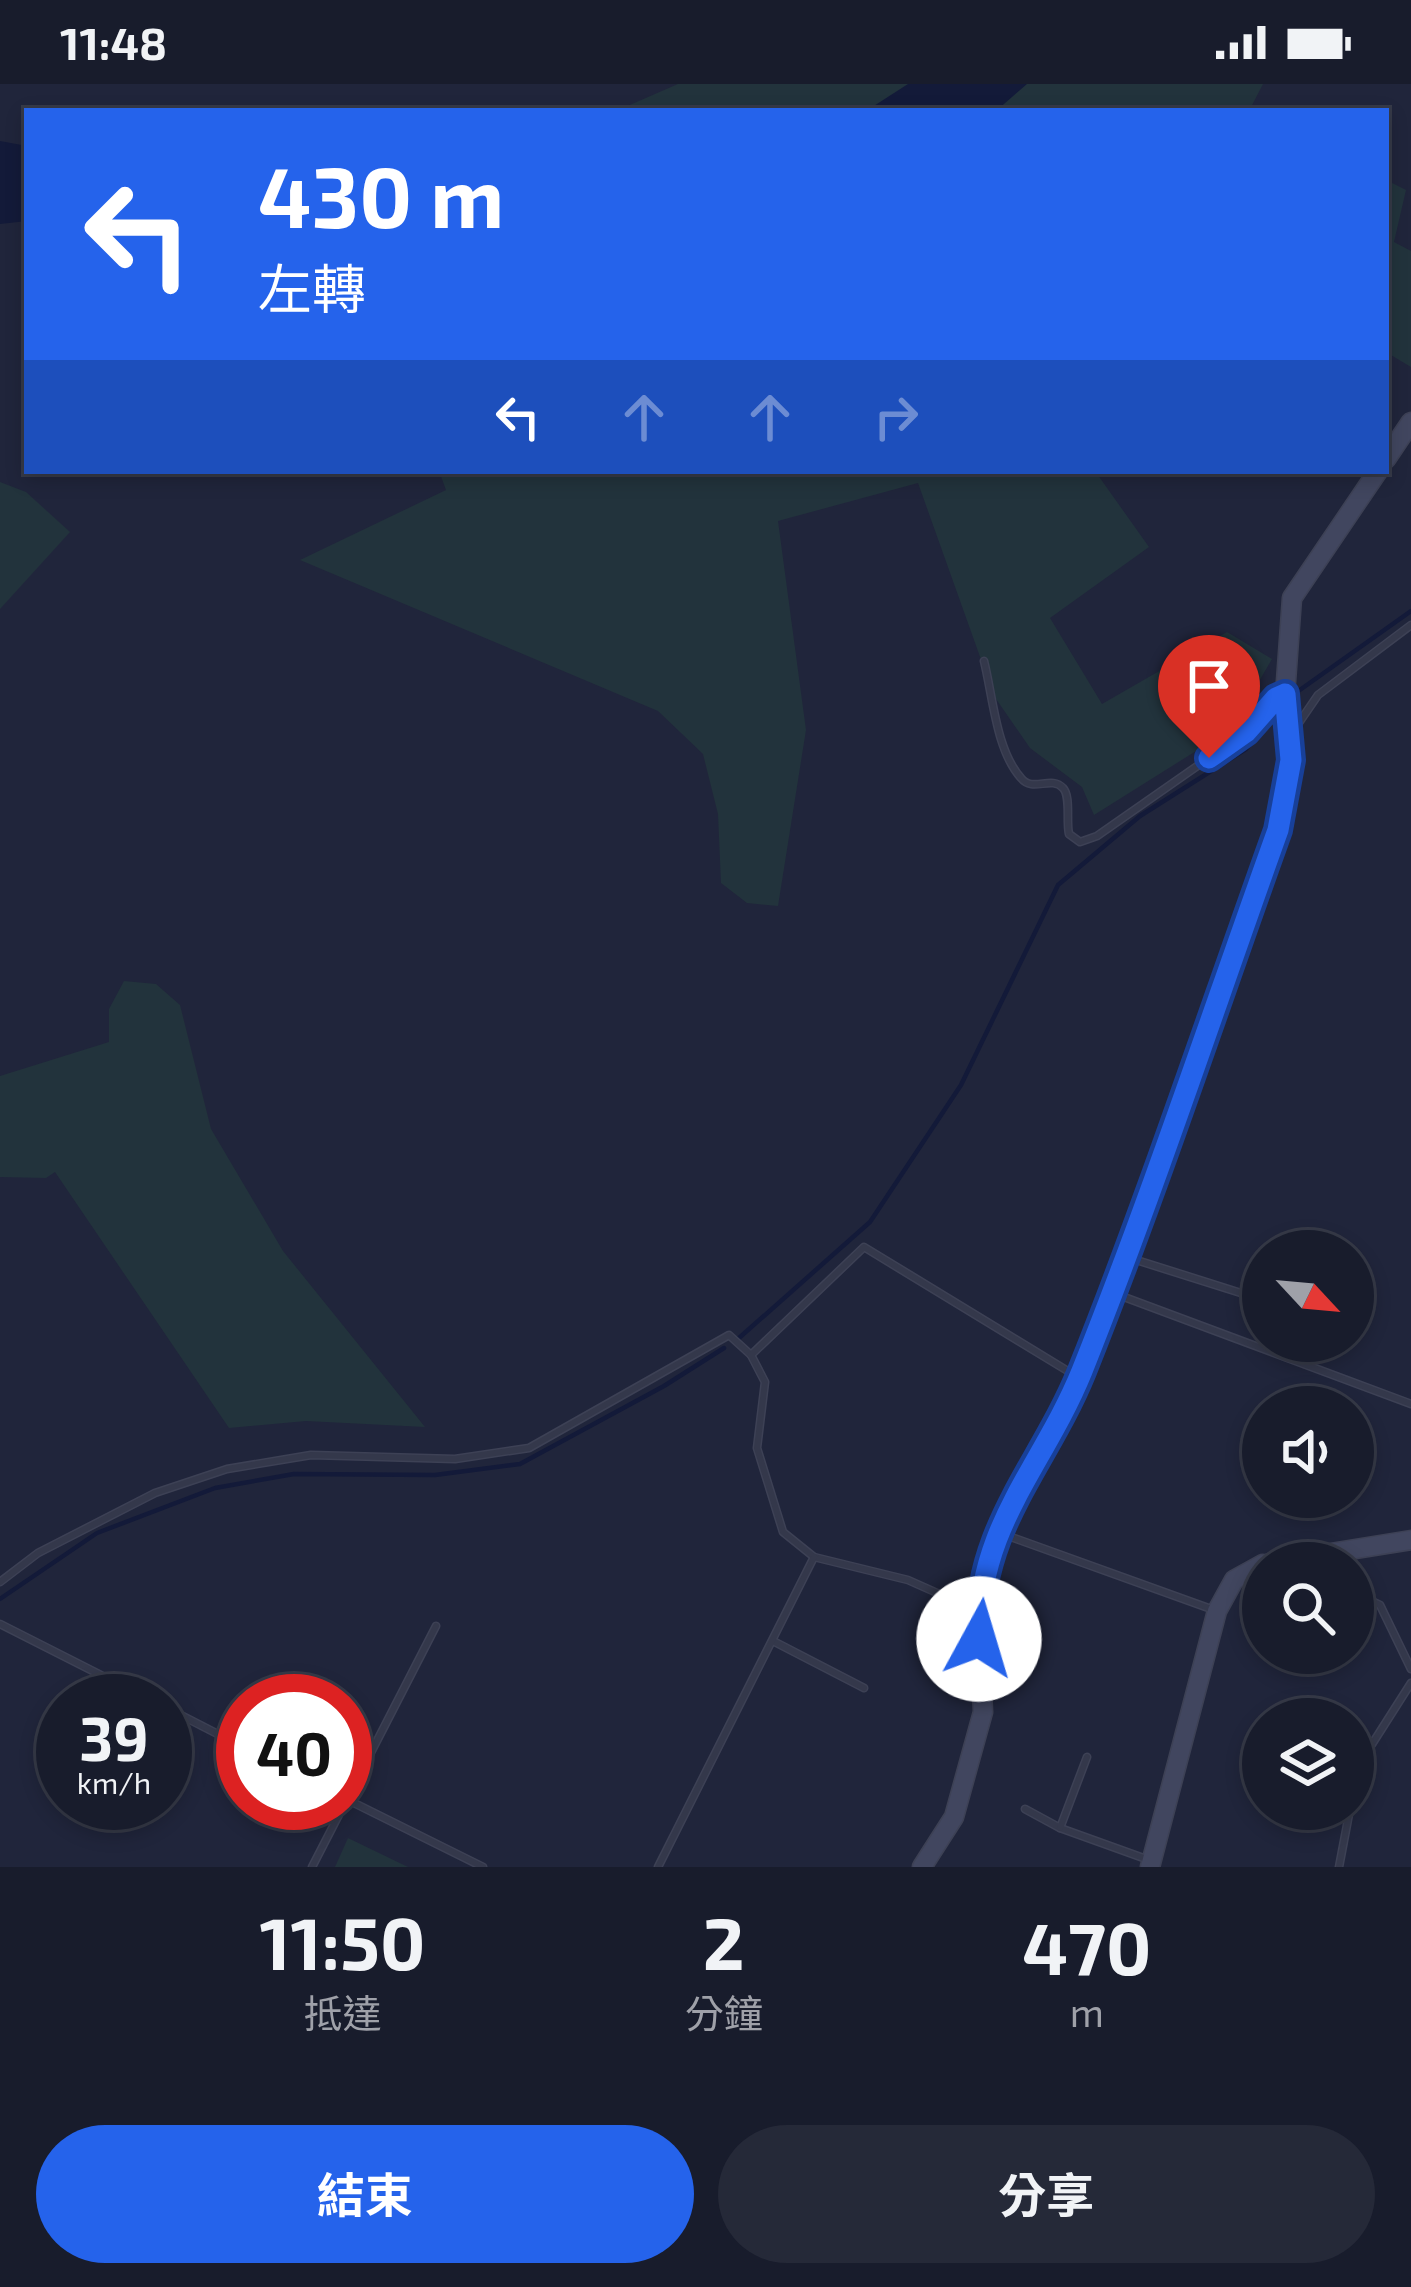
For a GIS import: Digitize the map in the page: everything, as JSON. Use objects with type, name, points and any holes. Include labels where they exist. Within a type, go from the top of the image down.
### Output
[{"type":"street","points":[[1392,439],[1411,422]]},
{"type":"street","points":[[922,1867],[954,1817],[983,1712],[978,1611],[997,1532],[1079,1378],[1278,830],[1287,791],[1285,694],[1292,598],[1376,474]]},
{"type":"street","points":[[1374,1546],[1411,1540]]},
{"type":"street","points":[[1151,1864],[1217,1611],[1234,1580],[1242,1577]]},
{"type":"lane","points":[[1289,738],[1318,695],[1411,625]]},
{"type":"lane","points":[[984,661],[1006,753],[1022,781],[1034,786],[1062,785],[1067,794],[1069,833],[1080,842],[1097,836],[1246,732],[1285,694]]},
{"type":"lane","points":[[751,1355],[864,1247],[1079,1378]]},
{"type":"lane","points":[[1126,1257],[1242,1293]]},
{"type":"lane","points":[[1112,1293],[1411,1404]]},
{"type":"lane","points":[[0,1582],[38,1553],[155,1492],[227,1469],[310,1455],[455,1459],[529,1448],[729,1335],[751,1355],[765,1382],[758,1448],[783,1532],[814,1557],[908,1580],[978,1611]]},
{"type":"lane","points":[[997,1532],[1217,1611]]},
{"type":"lane","points":[[658,1867],[814,1557]]},
{"type":"lane","points":[[1374,1602],[1380,1605],[1411,1669]]},
{"type":"lane","points":[[0,1624],[99,1674]]},
{"type":"lane","points":[[372,1749],[436,1626]]},
{"type":"lane","points":[[773,1641],[864,1688]]},
{"type":"lane","points":[[1374,1741],[1411,1683]]},
{"type":"lane","points":[[1060,1828],[1087,1757]]},
{"type":"lane","points":[[1025,1809],[1151,1864]]},
{"type":"lane","points":[[372,1814],[483,1867]]},
{"type":"lane","points":[[312,1867],[330,1830]]},
{"type":"lane","points":[[1340,1867],[1346,1830]]},
{"type":"shaded area","points":[[678,84],[1263,84],[1251,108],[623,108]]},
{"type":"shaded area","points":[[1389,182],[1406,190],[1394,242],[1411,251],[1411,367],[1389,354]]},
{"type":"shaded area","points":[[440,474],[1097,474],[1149,547],[1050,618],[1102,704],[1227,632],[1272,659],[1244,707],[1196,751],[1094,815],[1082,787],[1030,748],[994,696],[918,483],[778,521],[806,730],[778,906],[747,903],[721,883],[718,814],[703,754],[658,711],[300,560],[446,490]]},
{"type":"shaded area","points":[[0,482],[26,492],[70,532],[0,609]]},
{"type":"shaded area","points":[[124,981],[156,984],[180,1005],[211,1129],[283,1251],[425,1427],[306,1421],[229,1428],[55,1172],[46,1178],[0,1177],[0,1076],[109,1042],[109,1009]]},
{"type":"shaded area","points":[[348,1838],[408,1867],[335,1867]]},
{"type":"water","points":[[908,84],[1027,84],[999,108],[871,108]]},
{"type":"water","points":[[0,141],[24,145],[24,221],[0,224]]},
{"type":"waterway","points":[[1297,692],[1411,611]]},
{"type":"waterway","points":[[739,1338],[870,1222],[961,1085],[1058,885],[1140,816],[1246,749],[1274,717]]},
{"type":"waterway","points":[[0,1599],[97,1533],[215,1488],[294,1474],[435,1475],[520,1464],[724,1348]]},
{"type":"route","points":[[979,1639],[978,1611],[997,1532],[1079,1378],[1278,830],[1291,760],[1285,694],[1246,732],[1209,758]]}]
